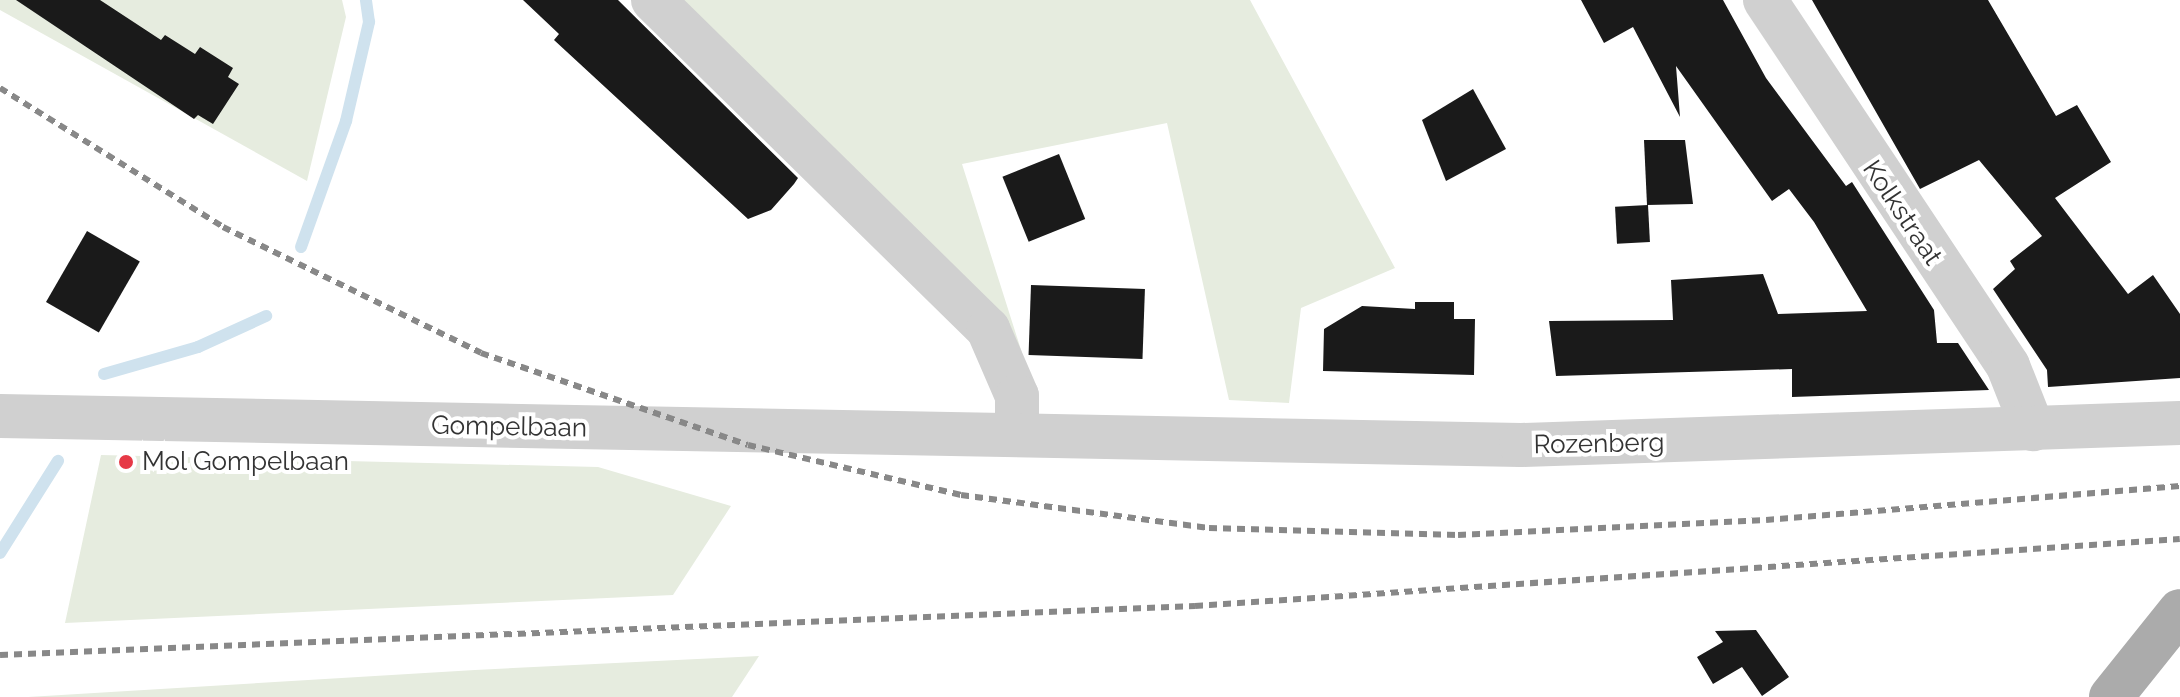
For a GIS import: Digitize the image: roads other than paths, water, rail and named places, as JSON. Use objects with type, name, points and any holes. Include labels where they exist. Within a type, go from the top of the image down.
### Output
[{"type":"main road","points":[[2111,697],[2180,611]]},
{"type":"street","points":[[653,0],[988,329],[1017,396],[1017,434]]},
{"type":"street","name":"Kolkstraat","points":[[1765,0],[2008,366],[2033,429]]},
{"type":"street","name":"Gompelbaan","points":[[0,416],[1017,434]]},
{"type":"street","name":"Rozenberg","points":[[1017,434],[1521,445],[2180,423]]},
{"type":"waterway","points":[[301,247],[346,121],[369,22],[366,0]]},
{"type":"waterway","points":[[104,374],[198,347],[266,316]]},
{"type":"waterway","points":[[0,553],[58,461]]},
{"type":"railway","points":[[0,88],[223,227],[481,353],[748,445],[961,495],[1209,528],[1458,535],[1766,520],[2180,486]]},
{"type":"railway","points":[[0,655],[1195,606],[2180,539]]},
{"type":"place","name":"Mol Gompelbaan","points":[[126,462]]}]
